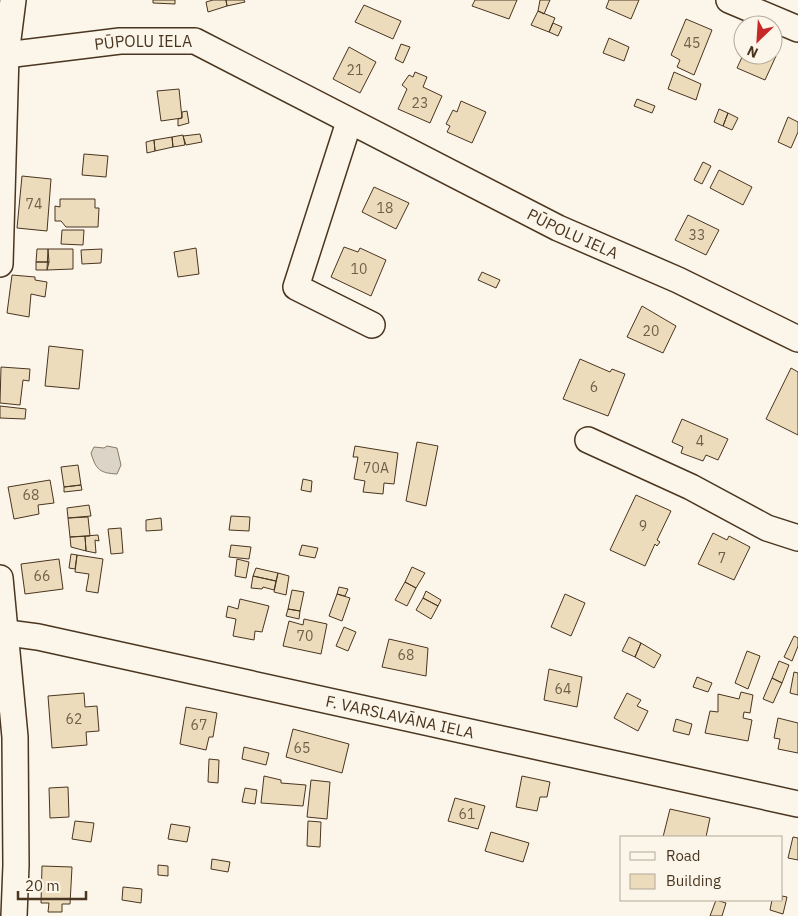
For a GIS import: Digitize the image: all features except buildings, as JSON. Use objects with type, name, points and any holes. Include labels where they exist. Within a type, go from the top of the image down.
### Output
[{"type":"street","points":[[0,264],[6,55],[13,0]]},
{"type":"street","points":[[729,0],[798,30]]},
{"type":"street","name":"PŪPOLU IELA","points":[[6,55],[120,42],[195,41],[558,228],[678,280],[798,339]]},
{"type":"street","points":[[349,122],[296,287],[372,325]]},
{"type":"street","points":[[588,440],[691,487],[767,528],[798,538]]},
{"type":"street","points":[[0,578],[3,632],[15,737],[16,865],[14,916]]},
{"type":"street","name":"F. VARSLAVĀNA IELA","points":[[3,632],[38,636],[798,804]]},
{"type":"shaded area","points":[[107,446],[117,448],[121,465],[117,474],[106,473],[97,467],[93,459],[91,453],[94,447],[104,448]]}]
